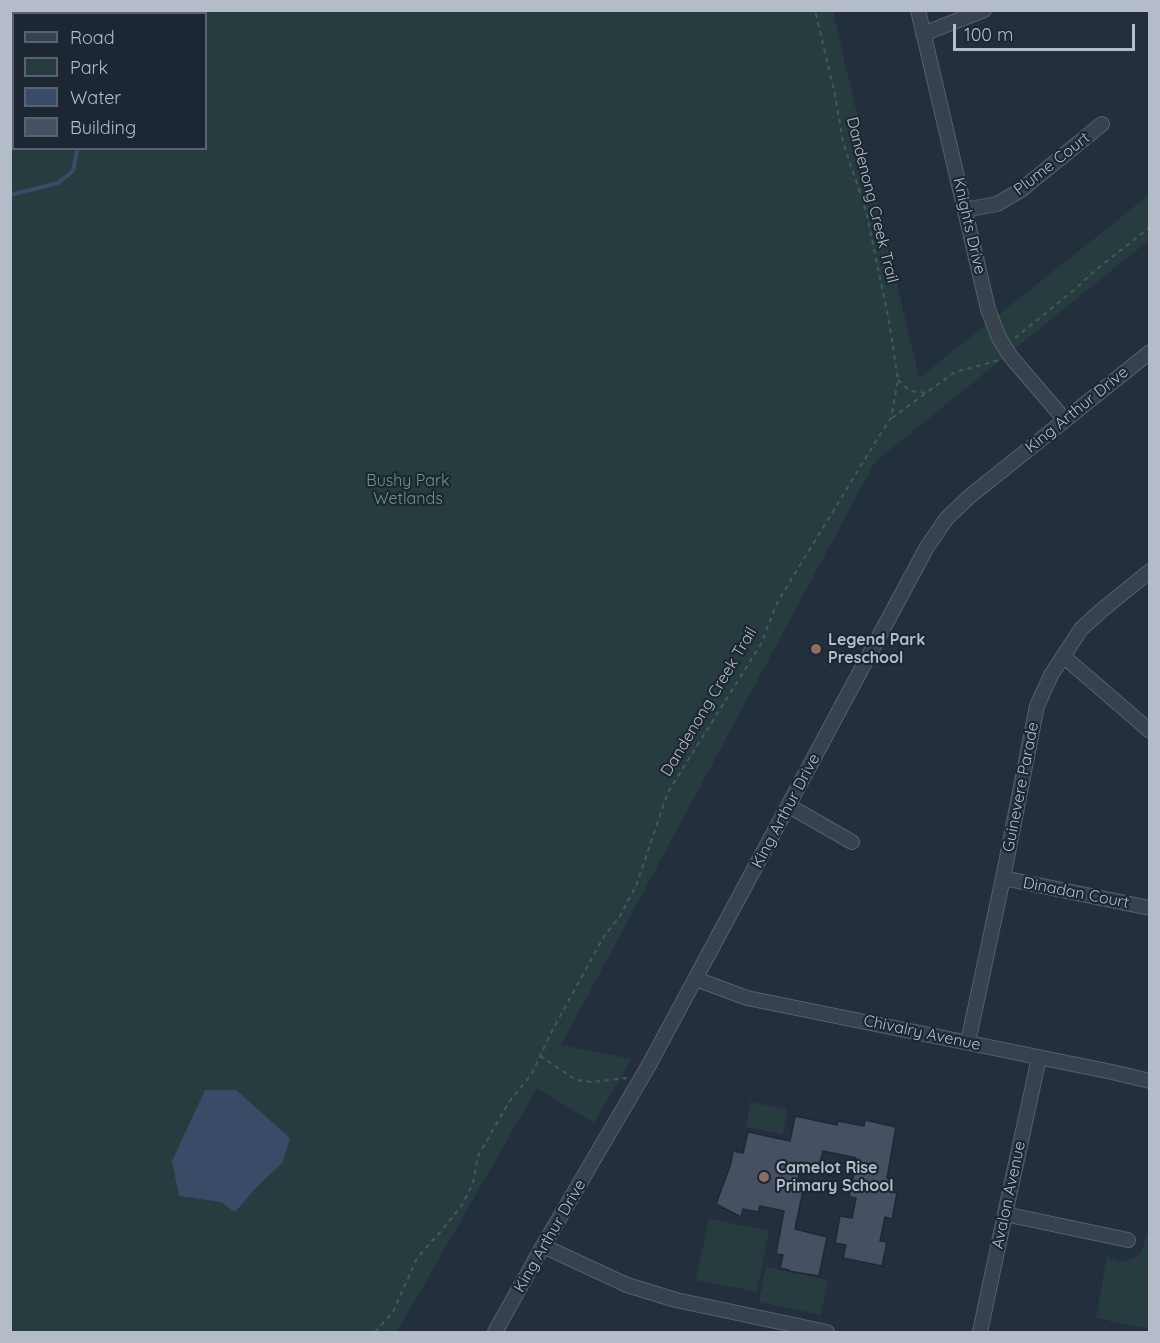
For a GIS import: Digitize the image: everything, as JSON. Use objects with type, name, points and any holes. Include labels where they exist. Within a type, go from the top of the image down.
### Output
[{"type":"street","name":"Knights Drive","points":[[918,10],[988,309],[999,338],[1008,351],[1065,420]]},
{"type":"street","points":[[923,34],[984,10]]},
{"type":"street","name":"Plume Court","points":[[965,210],[997,204],[1021,190],[1102,124]]},
{"type":"street","name":"King Arthur Drive","points":[[495,1332],[696,979],[927,547],[947,518],[969,497],[1065,420],[1146,361]]},
{"type":"street","name":"Guinevere Parade","points":[[968,1042],[1037,706],[1051,675],[1081,629],[1149,571]]},
{"type":"street","points":[[1063,656],[1149,731]]},
{"type":"street","points":[[789,806],[852,843]]},
{"type":"street","name":"Dinadan Court","points":[[1003,878],[1149,908]]},
{"type":"street","name":"Chivalry Avenue","points":[[696,979],[747,998],[1149,1081]]},
{"type":"street","name":"Avalon Avenue","points":[[980,1332],[1039,1058]]},
{"type":"street","points":[[1005,1214],[1128,1240]]},
{"type":"street","points":[[543,1246],[627,1285],[676,1300],[827,1332]]},
{"type":"path","name":"Dandenong Creek Trail","points":[[375,1332],[393,1312],[417,1258],[462,1205],[473,1183],[478,1156],[509,1102],[531,1075],[603,938],[620,916],[636,886],[668,792],[761,644],[777,603],[891,418],[898,380],[889,321],[866,211],[843,142],[835,95],[815,10]]},
{"type":"path","points":[[891,418],[955,372],[1008,351],[1097,269],[1149,227]]},
{"type":"path","points":[[898,380],[910,391],[926,393]]},
{"type":"path","points":[[540,1056],[576,1080],[592,1082],[625,1078],[638,1084]]},
{"type":"green space","name":"Bushy Park Wetlands","points":[[10,11],[833,11],[919,378],[1149,195],[1149,240],[875,462],[561,1045],[632,1059],[594,1123],[537,1088],[397,1332],[11,1332]]},
{"type":"green space","points":[[750,1102],[787,1109],[783,1134],[746,1127]]},
{"type":"green space","points":[[709,1219],[769,1231],[757,1292],[696,1280]]},
{"type":"green space","points":[[1146,1237],[1150,1237],[1149,1329],[1096,1318],[1107,1256],[1116,1261],[1133,1259],[1141,1253]]},
{"type":"green space","points":[[766,1267],[828,1280],[821,1315],[759,1302]]},
{"type":"water","points":[[205,1090],[236,1090],[290,1138],[283,1162],[235,1212],[221,1202],[179,1196],[172,1161]]},
{"type":"building","points":[[795,1116],[837,1125],[838,1121],[864,1126],[865,1120],[896,1127],[887,1178],[892,1179],[890,1192],[897,1193],[892,1219],[885,1217],[880,1241],[887,1242],[882,1266],[843,1258],[846,1245],[835,1243],[840,1216],[852,1218],[856,1198],[849,1197],[856,1158],[823,1151],[819,1166],[801,1162],[797,1185],[804,1186],[795,1229],[827,1237],[819,1276],[780,1268],[783,1255],[776,1254],[784,1211],[760,1206],[758,1212],[743,1209],[741,1217],[716,1204],[733,1151],[743,1153],[748,1132],[790,1141]]},
{"type":"waterway","points":[[10,195],[58,183],[73,171],[77,150]]},
{"type":"place","name":"Legend Park Preschool","points":[[816,649]]},
{"type":"place","name":"Camelot Rise Primary School","points":[[764,1177]]}]
